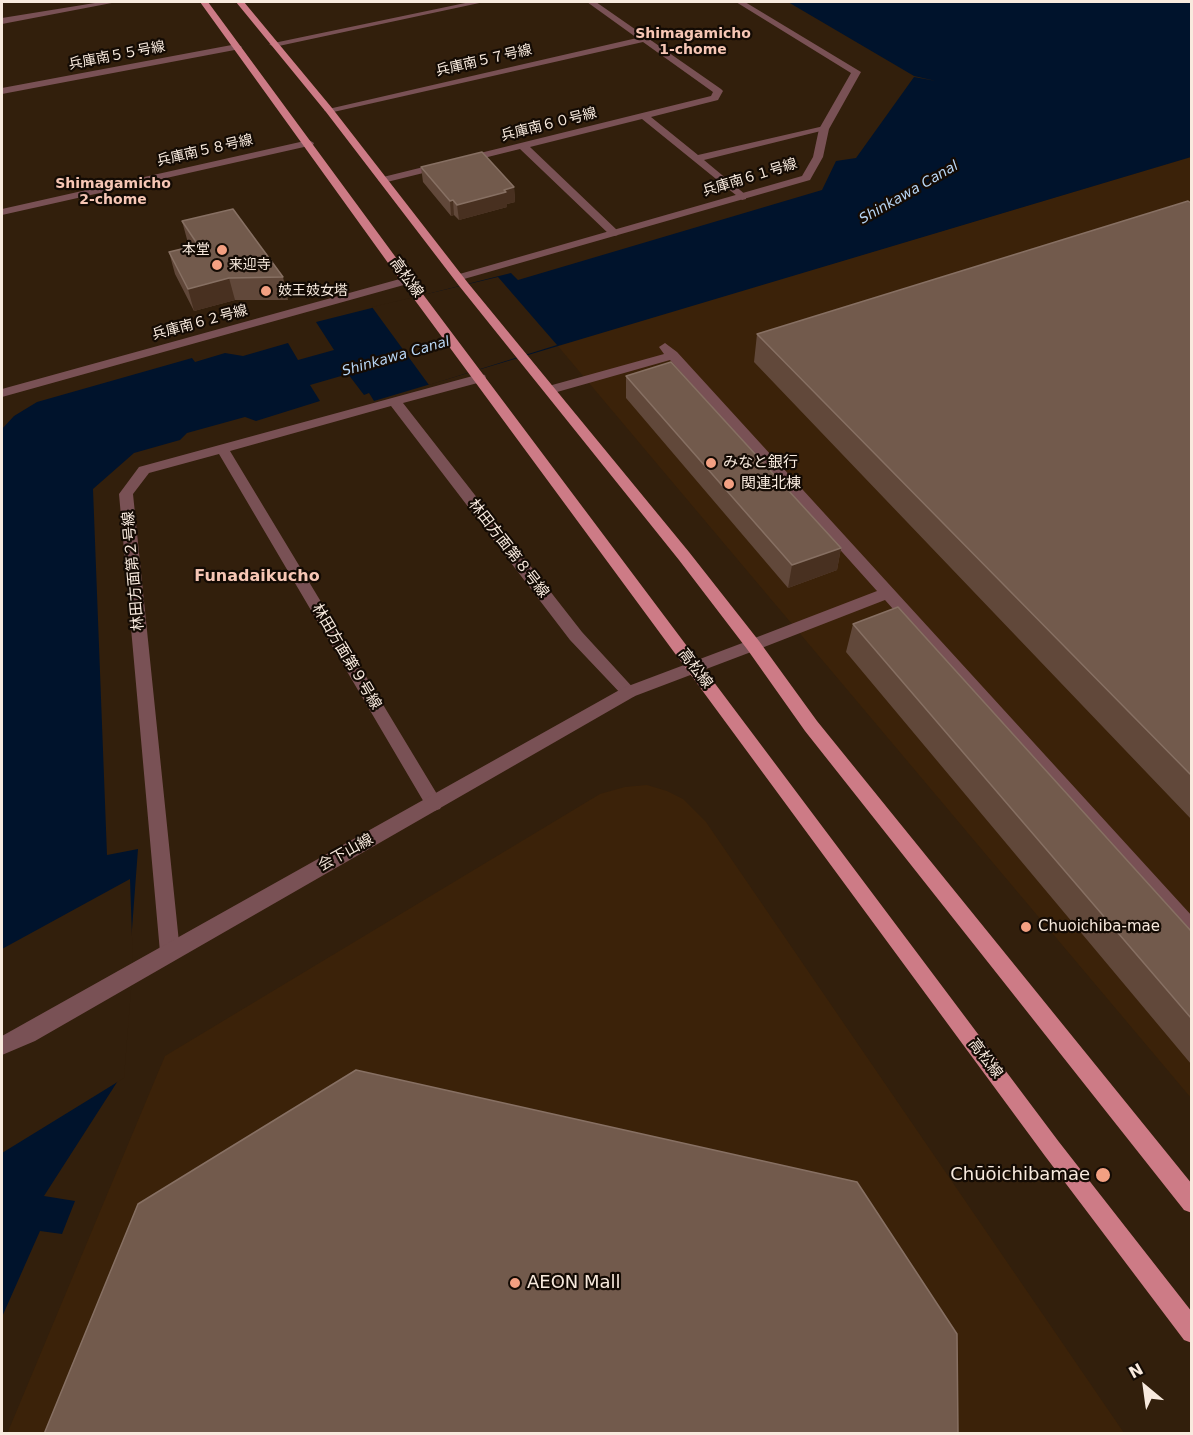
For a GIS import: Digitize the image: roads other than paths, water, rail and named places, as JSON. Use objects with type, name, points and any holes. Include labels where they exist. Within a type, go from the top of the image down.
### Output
[{"type":"main road","name":"高松線","points":[[204,2],[309,143],[418,296],[1052,1149],[1191,1332]]},
{"type":"main road","points":[[240,2],[329,110],[462,281],[753,645],[811,726],[1191,1202]]},
{"type":"street","points":[[2,21],[112,2]]},
{"type":"street","points":[[274,44],[480,2]]},
{"type":"street","points":[[591,2],[645,39]]},
{"type":"street","name":"兵庫南６１号線","points":[[462,281],[614,233],[806,178],[818,157],[824,129],[856,72],[740,2]]},
{"type":"street","name":"兵庫南６０号線","points":[[383,180],[715,98],[718,91],[645,39]]},
{"type":"street","name":"兵庫南５７号線","points":[[329,110],[645,39]]},
{"type":"street","name":"兵庫南５５号線","points":[[2,91],[237,47]]},
{"type":"street","points":[[644,116],[742,197]]},
{"type":"street","points":[[696,159],[824,129]]},
{"type":"street","name":"兵庫南５８号線","points":[[2,212],[309,143]]},
{"type":"street","points":[[523,146],[614,233]]},
{"type":"street","name":"兵庫南６２号線","points":[[2,393],[407,280]]},
{"type":"street","points":[[550,390],[669,351],[1191,930]]},
{"type":"street","name":"林田方面第２号線","points":[[170,952],[126,494],[144,470],[394,400],[477,374]]},
{"type":"street","name":"林田方面第８号線","points":[[394,400],[576,636],[628,692]]},
{"type":"street","name":"林田方面第９号線","points":[[222,447],[434,804]]},
{"type":"street","name":"会下山線","points":[[2,1046],[28,1034],[628,692],[888,593]]},
{"type":"water","name":"Shinkawa Canal","points":[[788,2],[1191,2],[1191,157],[374,401],[369,393],[364,395],[348,374],[310,385],[320,401],[256,421],[245,417],[187,433],[180,440],[134,453],[93,489],[107,855],[138,849],[121,1076],[44,1196],[75,1201],[62,1234],[40,1231],[2,1317],[2,429],[14,416],[37,402],[192,358],[195,362],[225,353],[243,356],[288,343],[298,360],[334,350],[316,322],[511,273],[518,280],[822,190],[836,161],[856,158],[914,77],[936,81],[914,76]]},
{"type":"place","name":"本堂","points":[[222,250]]},
{"type":"place","name":"来迎寺","points":[[217,265]]},
{"type":"place","name":"妓王妓女塔","points":[[266,291]]},
{"type":"place","name":"みなと銀行","points":[[711,463]]},
{"type":"place","name":"関連北棟","points":[[729,484]]},
{"type":"place","name":"Chuoichiba-mae","points":[[1026,927]]},
{"type":"place","name":"Chūōichibamae","points":[[1103,1175]]},
{"type":"place","name":"AEON Mall","points":[[515,1283]]},
{"type":"district","name":"Shimagamicho 1-chome","points":[[693,42]]},
{"type":"district","name":"Shimagamicho 2-chome","points":[[113,192]]},
{"type":"district","name":"Funadaikucho","points":[[257,577]]}]
